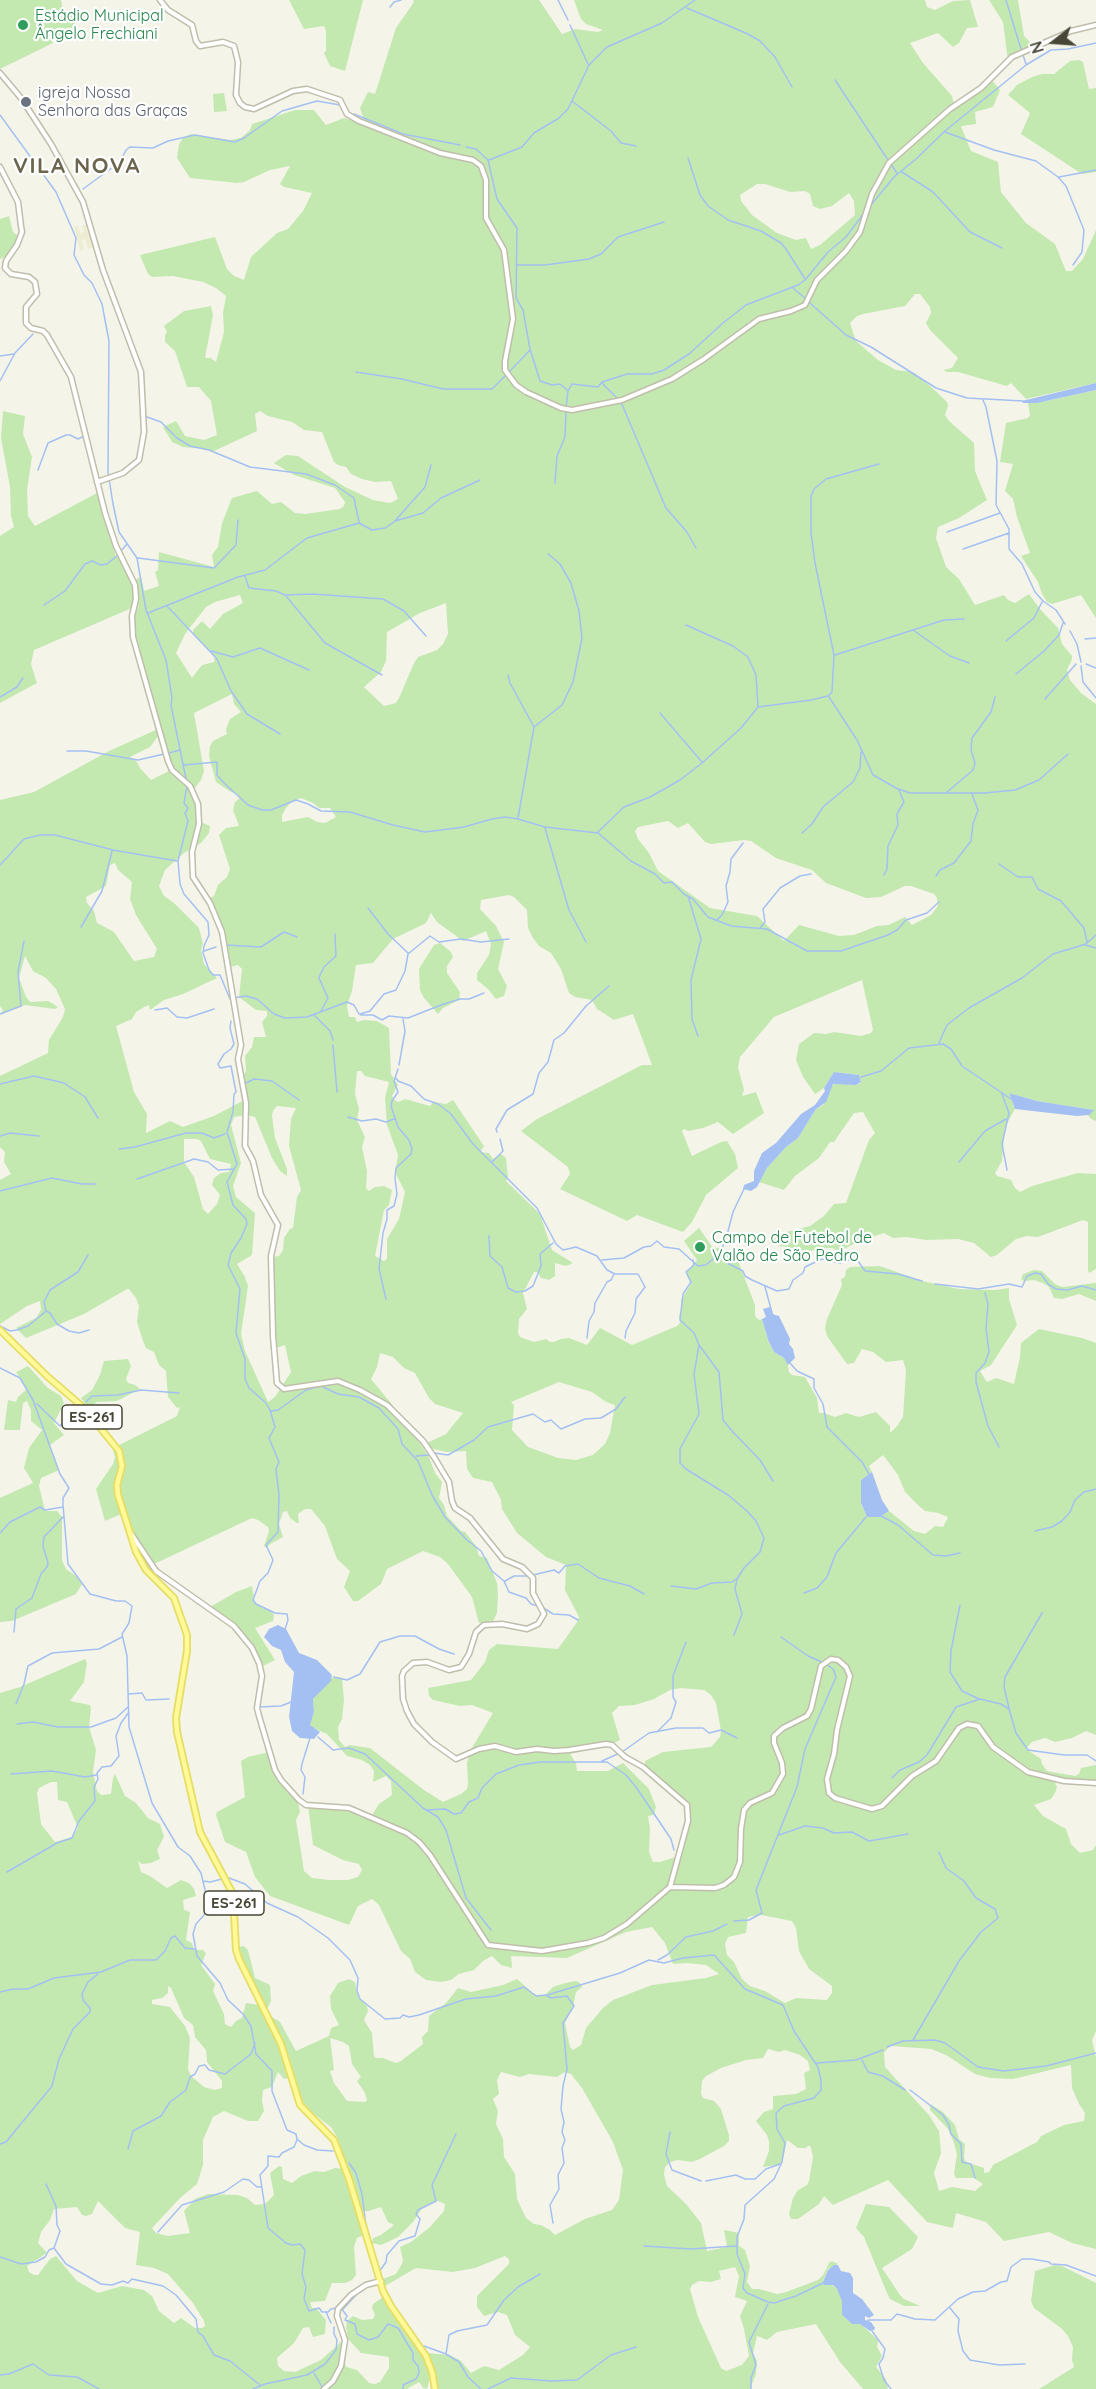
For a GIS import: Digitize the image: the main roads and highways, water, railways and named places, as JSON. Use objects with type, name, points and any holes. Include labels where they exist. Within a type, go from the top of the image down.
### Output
[{"type":"main road","name":"ES-261","points":[[0,1330],[48,1377],[84,1407],[116,1447],[122,1466],[117,1485],[118,1495],[142,1565],[168,1590],[177,1603],[187,1635],[187,1651],[176,1718],[177,1732],[200,1832],[233,1894],[236,1950],[239,1959],[281,2044],[300,2105],[334,2140],[349,2179],[380,2279],[391,2306],[426,2356],[435,2389]]},
{"type":"water","points":[[1096,383],[1096,390],[1037,403],[1023,403],[1022,401]]},
{"type":"water","points":[[834,1072],[859,1075],[861,1082],[856,1085],[833,1084],[826,1102],[816,1109],[798,1138],[786,1147],[767,1168],[757,1187],[751,1191],[743,1189],[744,1185],[754,1181],[754,1171],[762,1153],[776,1143],[801,1114],[815,1105]]},
{"type":"water","points":[[1009,1093],[1037,1101],[1094,1110],[1089,1115],[1077,1116],[1015,1109]]},
{"type":"water","points":[[770,1307],[772,1314],[779,1316],[790,1339],[789,1344],[795,1358],[788,1365],[784,1358],[774,1352],[768,1340],[762,1319],[766,1317],[763,1309]]},
{"type":"water","points":[[872,1472],[882,1500],[889,1511],[880,1517],[867,1517],[861,1503],[861,1480]]},
{"type":"water","points":[[278,1625],[286,1629],[299,1653],[317,1660],[332,1675],[331,1681],[313,1699],[314,1712],[310,1725],[320,1732],[314,1739],[300,1738],[292,1731],[289,1717],[294,1672],[285,1662],[281,1650],[272,1646],[264,1637],[269,1629]]},
{"type":"water","points":[[838,2265],[841,2271],[850,2273],[853,2278],[853,2293],[862,2299],[874,2315],[869,2318],[865,2316],[865,2320],[871,2322],[874,2330],[870,2331],[860,2324],[852,2324],[842,2315],[842,2301],[837,2289],[833,2285],[824,2285],[823,2282],[828,2270]]},
{"type":"waterway","points":[[390,7],[394,2],[401,0]]},
{"type":"waterway","points":[[558,0],[568,20]]},
{"type":"waterway","points":[[489,160],[522,147],[534,133],[559,118],[568,109],[589,65],[607,47],[662,23],[695,0]]},
{"type":"waterway","points":[[1006,0],[1021,49]]},
{"type":"waterway","points":[[687,8],[760,41],[775,57],[792,87]]},
{"type":"waterway","points":[[570,25],[588,64]]},
{"type":"waterway","points":[[871,205],[894,177],[945,131],[1026,65],[1051,50],[1096,43]]},
{"type":"waterway","points":[[1023,55],[1026,64]]},
{"type":"waterway","points":[[835,80],[888,160]]},
{"type":"waterway","points":[[83,189],[120,162],[130,147],[153,148],[168,141],[195,135],[235,142],[282,111],[317,101],[340,105]]},
{"type":"waterway","points":[[572,101],[611,131],[621,143],[636,146]]},
{"type":"waterway","points":[[354,114],[403,134],[460,145]]},
{"type":"waterway","points":[[0,115],[56,192],[76,238],[74,255],[102,304],[109,341],[108,472],[113,504],[119,532],[137,558],[146,610],[166,660],[171,705],[186,779]]},
{"type":"waterway","points":[[945,132],[994,150],[1036,161],[1058,177],[1066,186],[1084,230],[1082,252],[1073,265]]},
{"type":"waterway","points":[[466,147],[476,149],[488,160],[497,199],[517,228],[516,298],[523,310],[530,349],[540,381],[552,385],[560,384],[567,390]]},
{"type":"waterway","points":[[688,158],[700,195],[708,206],[728,220],[761,231],[781,243],[805,279]]},
{"type":"waterway","points":[[891,164],[897,173]]},
{"type":"waterway","points":[[1059,177],[1096,170]]},
{"type":"waterway","points":[[902,172],[933,192],[970,232],[1002,248]]},
{"type":"waterway","points":[[566,407],[568,391],[572,384],[598,387],[602,382],[627,374],[652,374],[664,370],[689,354],[746,305],[798,285],[805,280],[828,252],[846,237],[864,213]]},
{"type":"waterway","points":[[517,265],[545,265],[589,259],[601,254],[618,237],[664,222]]},
{"type":"waterway","points":[[793,288],[806,299]]},
{"type":"waterway","points":[[810,303],[846,335],[871,347],[936,388],[967,398],[1023,401]]},
{"type":"waterway","points":[[0,381],[15,353],[33,334]]},
{"type":"waterway","points":[[509,372],[530,350]]},
{"type":"waterway","points":[[0,356],[14,354]]},
{"type":"waterway","points":[[356,372],[402,379],[443,389],[492,389],[505,376]]},
{"type":"waterway","points":[[602,383],[618,399]]},
{"type":"waterway","points":[[983,400],[997,461],[996,505],[1009,529],[1009,549],[1022,564],[1035,592],[1056,610],[1065,624]]},
{"type":"waterway","points":[[621,402],[666,508],[687,532],[696,548]]},
{"type":"waterway","points":[[555,483],[557,456],[565,437],[566,412]]},
{"type":"waterway","points":[[147,417],[161,422],[177,438],[190,446],[209,450],[250,467],[306,474],[335,485],[354,498],[359,522]]},
{"type":"waterway","points":[[38,470],[48,443],[66,435],[78,439],[84,436]]},
{"type":"waterway","points":[[598,832],[624,807],[650,797],[680,780],[702,763],[741,728],[758,707],[811,700],[828,696],[832,692],[834,655],[815,563],[811,533],[811,496],[814,489],[826,479],[879,464]]},
{"type":"waterway","points":[[148,613],[238,577],[265,570],[307,538],[359,523],[372,530],[385,528],[394,522],[425,487],[431,465]]},
{"type":"waterway","points":[[395,521],[423,513],[441,498],[480,480]]},
{"type":"waterway","points":[[947,532],[1000,513]]},
{"type":"waterway","points":[[138,558],[214,568],[236,545],[238,520]]},
{"type":"waterway","points":[[963,549],[1009,533]]},
{"type":"waterway","points":[[121,551],[127,544]]},
{"type":"waterway","points":[[534,727],[562,705],[573,682],[582,638],[579,611],[571,583],[560,564],[548,554]]},
{"type":"waterway","points":[[44,605],[65,591],[85,564],[92,561],[101,565],[107,564],[118,555]]},
{"type":"waterway","points":[[245,576],[249,588],[276,591],[285,595],[313,594],[383,599],[404,611],[426,636]]},
{"type":"waterway","points":[[286,596],[325,643],[382,675]]},
{"type":"waterway","points":[[1006,641],[1034,618],[1042,602]]},
{"type":"waterway","points":[[167,606],[217,659],[231,691],[247,714],[280,734]]},
{"type":"waterway","points":[[835,655],[944,620],[964,619]]},
{"type":"waterway","points":[[1016,674],[1059,635],[1063,623]]},
{"type":"waterway","points":[[686,625],[733,646],[748,657],[756,675],[758,706]]},
{"type":"waterway","points":[[913,630],[950,656],[969,663]]},
{"type":"waterway","points":[[1070,631],[1077,644],[1081,662]]},
{"type":"waterway","points":[[1085,639],[1096,638]]},
{"type":"waterway","points":[[211,651],[233,657],[260,648],[309,670]]},
{"type":"waterway","points":[[1045,699],[1076,664]]},
{"type":"waterway","points":[[1086,664],[1096,668]]},
{"type":"waterway","points":[[1081,666],[1083,682],[1096,698]]},
{"type":"waterway","points":[[508,675],[534,727],[518,818]]},
{"type":"waterway","points":[[0,697],[17,687],[23,678]]},
{"type":"waterway","points":[[829,697],[857,740],[873,775],[910,793],[985,793],[1015,790],[1039,780],[1068,754]]},
{"type":"waterway","points":[[946,793],[973,770],[975,763],[971,750],[972,738],[991,712],[995,697]]},
{"type":"waterway","points":[[660,713],[702,762]]},
{"type":"waterway","points":[[169,753],[180,750]]},
{"type":"waterway","points":[[67,751],[86,751],[138,760],[164,754]]},
{"type":"waterway","points":[[802,833],[812,824],[823,807],[853,782],[860,768],[861,752]]},
{"type":"waterway","points":[[184,765],[217,762],[217,775],[225,784],[248,805],[262,810],[271,810],[296,800],[321,811],[350,812],[425,832],[464,827],[505,817],[545,827],[598,833],[631,861],[655,874],[664,883],[672,882],[693,899],[708,917],[731,926],[767,929],[807,951],[841,951],[888,935],[897,930],[906,920],[927,913],[939,902]]},
{"type":"waterway","points":[[187,786],[184,803],[188,808],[185,813],[188,821],[178,861],[180,884],[184,894],[208,922],[209,935],[203,953],[209,970],[213,975],[220,975],[230,999]]},
{"type":"waterway","points":[[884,875],[887,869],[888,846],[898,825],[897,814],[904,802],[899,790]]},
{"type":"waterway","points":[[936,876],[940,870],[954,863],[971,841],[978,810],[972,794]]},
{"type":"waterway","points":[[545,828],[569,910],[586,942]]},
{"type":"waterway","points":[[0,865],[24,839],[40,835],[55,835],[113,850],[177,861]]},
{"type":"waterway","points":[[717,920],[728,902],[726,886],[731,859],[743,843]]},
{"type":"waterway","points":[[81,927],[102,891],[112,851]]},
{"type":"waterway","points":[[999,864],[1018,877],[1032,877],[1038,889],[1061,901],[1084,928],[1087,942]]},
{"type":"waterway","points":[[760,928],[765,922],[763,909],[780,888],[800,876],[811,874]]},
{"type":"waterway","points":[[688,896],[701,939],[691,980],[692,1019],[698,1036]]},
{"type":"waterway","points":[[368,908],[388,934],[408,953]]},
{"type":"waterway","points":[[226,945],[261,947],[284,932],[297,937]]},
{"type":"waterway","points":[[321,1011],[328,998],[319,978],[324,967],[336,956],[335,934]]},
{"type":"waterway","points":[[939,1043],[947,1025],[969,1008],[1022,978],[1053,954],[1086,944],[1096,935]]},
{"type":"waterway","points":[[360,1014],[370,1011],[384,994],[396,990],[405,971],[408,954],[430,936],[439,942],[461,939],[481,942],[509,939]]},
{"type":"waterway","points":[[0,1014],[21,1006],[18,972],[24,941]]},
{"type":"waterway","points":[[1085,945],[1096,948]]},
{"type":"waterway","points":[[204,951],[216,947]]},
{"type":"waterway","points":[[497,1132],[496,1129],[507,1110],[533,1094],[539,1073],[548,1062],[554,1040],[564,1033],[586,1006],[609,986]]},
{"type":"waterway","points":[[361,1015],[373,1015],[382,1020],[389,1016],[408,1018],[441,1005],[484,993]]},
{"type":"waterway","points":[[233,998],[246,996],[257,999],[274,1014],[285,1018],[307,1017],[347,1002],[354,1005],[359,1014]]},
{"type":"waterway","points":[[155,1010],[167,1008],[177,1017],[187,1018],[214,1009]]},
{"type":"waterway","points":[[314,1015],[330,1031],[333,1040]]},
{"type":"waterway","points":[[399,1065],[405,1031],[403,1019]]},
{"type":"waterway","points":[[231,1021],[230,1028],[234,1044],[218,1064],[220,1068],[231,1066],[236,1092],[227,1132],[237,1164],[227,1182],[233,1205],[246,1219],[247,1224],[231,1253],[228,1265],[240,1289],[236,1333],[245,1359],[245,1379],[249,1388],[266,1403],[270,1410],[275,1427],[269,1438],[279,1462],[276,1469],[279,1495],[278,1532],[266,1545],[273,1560],[268,1573],[260,1581],[253,1600],[256,1604],[275,1613],[287,1614],[285,1629]]},
{"type":"waterway","points":[[861,1077],[881,1071],[909,1048],[943,1044],[951,1049],[962,1066],[1011,1099]]},
{"type":"waterway","points":[[333,1045],[337,1092]]},
{"type":"waterway","points":[[386,1299],[379,1269],[383,1233],[387,1210],[394,1206],[397,1194],[396,1168],[411,1154],[412,1149],[409,1140],[398,1127],[391,1106],[398,1092],[394,1081],[398,1069]]},
{"type":"waterway","points":[[0,1084],[34,1076],[64,1083],[85,1097],[98,1118]]},
{"type":"waterway","points":[[396,1078],[411,1086],[424,1099],[438,1104],[451,1114],[473,1144],[537,1208],[556,1244],[563,1250],[576,1247],[597,1256],[607,1270],[615,1274],[638,1274],[645,1287],[636,1299],[635,1313],[625,1338]]},
{"type":"waterway","points":[[246,1083],[254,1079],[272,1081],[299,1100]]},
{"type":"waterway","points":[[1002,1094],[1009,1113],[1002,1144],[1007,1170]]},
{"type":"waterway","points":[[348,1117],[362,1121],[376,1119],[386,1122],[394,1119]]},
{"type":"waterway","points":[[959,1162],[985,1131],[1006,1119]]},
{"type":"waterway","points":[[0,1136],[10,1133],[39,1136]]},
{"type":"waterway","points":[[119,1149],[186,1133],[202,1133],[214,1138],[225,1134]]},
{"type":"waterway","points":[[492,1162],[503,1151],[500,1139]]},
{"type":"waterway","points":[[137,1179],[194,1159],[208,1162],[218,1170],[234,1169]]},
{"type":"waterway","points":[[0,1191],[52,1178],[82,1184],[96,1184]]},
{"type":"waterway","points":[[727,1235],[733,1212],[744,1189]]},
{"type":"waterway","points":[[489,1236],[490,1256],[502,1267],[508,1288],[516,1292],[525,1291],[533,1286],[541,1266],[540,1254],[553,1243]]},
{"type":"waterway","points":[[602,1260],[624,1258],[657,1241],[664,1247],[679,1249],[698,1266],[706,1265],[721,1252],[725,1240]]},
{"type":"waterway","points":[[88,1255],[78,1272],[50,1290],[44,1302],[46,1311],[57,1324],[69,1331],[79,1333],[89,1330]]},
{"type":"waterway","points":[[718,1255],[743,1271],[745,1276],[777,1291],[789,1289],[793,1280],[803,1273],[805,1267],[822,1259],[840,1263],[856,1258],[865,1271],[898,1274],[922,1281]]},
{"type":"waterway","points":[[693,1260],[694,1265],[686,1272],[691,1282],[683,1294],[680,1320],[694,1333],[699,1345],[719,1372],[723,1420],[760,1460],[773,1481]]},
{"type":"waterway","points":[[935,1284],[978,1289],[1009,1284],[1022,1287],[1027,1276],[1035,1273],[1041,1274],[1049,1285],[1056,1289],[1068,1290],[1082,1286],[1096,1290]]},
{"type":"waterway","points":[[587,1338],[589,1321],[594,1312],[595,1303],[614,1274]]},
{"type":"waterway","points":[[765,1287],[773,1316]]},
{"type":"waterway","points":[[985,1293],[988,1304],[986,1329],[989,1352],[985,1363],[976,1373],[976,1382],[988,1426],[999,1447]]},
{"type":"waterway","points":[[0,1326],[10,1331],[17,1330],[28,1326],[45,1312]]},
{"type":"waterway","points":[[699,1345],[694,1374],[699,1414],[680,1449],[680,1463],[728,1495],[747,1511],[756,1521],[764,1538],[760,1552],[744,1568],[737,1579],[735,1589],[742,1614],[734,1635]]},
{"type":"waterway","points":[[790,1363],[797,1371],[814,1379],[814,1388],[823,1404],[827,1427],[862,1462],[869,1474]]},
{"type":"waterway","points":[[0,1368],[20,1378],[33,1400],[60,1474],[69,1488],[63,1498],[68,1564],[90,1594],[125,1601],[132,1606],[129,1623],[122,1634],[127,1656],[129,1727],[152,1803],[178,1847],[190,1856],[201,1873],[208,1902],[205,1914],[196,1924],[193,1934],[197,1956],[220,1983],[228,2000],[243,2014],[251,2026],[256,2054],[272,2071],[272,2091],[287,2130],[296,2134],[297,2139],[304,2145],[317,2150],[333,2151]]},
{"type":"waterway","points":[[271,1411],[278,1410],[306,1390],[321,1386],[338,1394],[359,1397],[379,1408],[398,1429],[402,1444],[418,1461],[432,1495],[445,1517],[481,1551],[492,1571],[504,1581],[509,1592],[526,1598],[531,1604],[538,1606]]},
{"type":"waterway","points":[[86,1402],[92,1396],[118,1395],[141,1390],[179,1393]]},
{"type":"waterway","points":[[434,1453],[448,1455],[474,1440],[488,1427],[533,1414],[545,1422],[551,1420],[561,1429],[585,1419],[601,1418],[616,1409],[625,1397]]},
{"type":"waterway","points":[[37,1404],[60,1426],[78,1407]]},
{"type":"waterway","points":[[416,1456],[429,1455]]},
{"type":"waterway","points":[[1035,1531],[1052,1527],[1062,1521],[1070,1512],[1075,1500],[1084,1492],[1096,1489]]},
{"type":"waterway","points":[[0,1533],[10,1522],[40,1507],[45,1510],[63,1507]]},
{"type":"waterway","points":[[14,1632],[16,1609],[32,1598],[41,1574],[47,1567],[43,1546],[44,1537],[64,1516]]},
{"type":"waterway","points":[[881,1516],[898,1525],[933,1555],[946,1556],[960,1553]]},
{"type":"waterway","points":[[804,1593],[817,1588],[827,1577],[836,1553],[866,1517]]},
{"type":"waterway","points":[[533,1575],[554,1570],[559,1573],[565,1566],[578,1564],[599,1578],[630,1586],[644,1594]]},
{"type":"waterway","points":[[505,1581],[514,1576],[529,1576]]},
{"type":"waterway","points":[[671,1586],[696,1589],[712,1583],[732,1582],[736,1579]]},
{"type":"waterway","points":[[960,1605],[951,1651],[950,1672],[962,1691],[979,1699]]},
{"type":"waterway","points":[[542,1607],[553,1614],[569,1615],[578,1620]]},
{"type":"waterway","points":[[1009,1708],[1004,1687],[1005,1677],[1042,1613]]},
{"type":"waterway","points":[[334,1677],[347,1680],[360,1674],[380,1642],[400,1636],[415,1636],[454,1654]]},
{"type":"waterway","points":[[16,1704],[28,1666],[52,1653],[99,1649],[122,1637]]},
{"type":"waterway","points":[[781,1637],[808,1656],[822,1662]]},
{"type":"waterway","points":[[657,1732],[671,1718],[676,1702],[673,1697],[673,1676],[686,1642]]},
{"type":"waterway","points":[[734,1921],[749,1920],[762,1913],[756,1890],[797,1787],[805,1749],[836,1677],[833,1669],[826,1664]]},
{"type":"waterway","points":[[129,1694],[142,1693],[146,1700],[169,1699]]},
{"type":"waterway","points":[[892,1778],[900,1770],[919,1762],[927,1755],[956,1707],[980,1699],[1001,1704],[1009,1709],[1016,1733],[1028,1750],[1064,1755],[1087,1755],[1096,1761]]},
{"type":"waterway","points":[[259,1707],[281,1706],[291,1702]]},
{"type":"waterway","points":[[17,1724],[33,1722],[58,1727],[91,1727],[116,1718],[128,1707]]},
{"type":"waterway","points":[[7,1872],[57,1843],[72,1838],[79,1821],[95,1801],[94,1787],[98,1779],[97,1773],[102,1767],[111,1766],[119,1756],[116,1736],[129,1712]]},
{"type":"waterway","points":[[602,1761],[622,1752],[649,1733],[676,1728],[703,1728],[709,1733],[721,1730],[737,1738]]},
{"type":"waterway","points":[[318,1737],[333,1750],[349,1748],[365,1754],[423,1808],[438,1817],[446,1830],[466,1898],[491,1930]]},
{"type":"waterway","points":[[303,1794],[305,1777],[301,1770],[310,1738]]},
{"type":"waterway","points":[[427,1810],[445,1809],[454,1814],[461,1813],[469,1802],[478,1798],[482,1788],[496,1774],[519,1765],[540,1762],[607,1762],[626,1775],[636,1787],[671,1839],[674,1850]]},
{"type":"waterway","points":[[11,1774],[52,1771],[85,1777],[96,1775]]},
{"type":"waterway","points":[[779,1835],[805,1826],[823,1828],[834,1833],[852,1832],[869,1841],[908,1834]]},
{"type":"waterway","points":[[913,2040],[959,1961],[981,1932],[998,1918],[995,1909],[976,1898],[964,1881],[946,1868],[939,1852]]},
{"type":"waterway","points":[[229,1878],[245,1884],[267,1903],[298,1917],[328,1938],[350,1960],[358,1978],[357,1991],[360,1999],[385,2019],[400,2018],[403,2015],[409,2017],[419,2015],[466,1999],[496,1996],[524,1987],[536,1996],[547,1995],[620,1973],[649,1960],[664,1963],[683,1958],[714,1955],[745,1989],[783,2005],[794,2031],[818,2067],[821,2081],[821,2090],[814,2098],[784,2106],[776,2113],[777,2129],[785,2143],[782,2162],[774,2179],[745,2205],[744,2219],[737,2237],[737,2254],[745,2274],[743,2288],[747,2293],[774,2303],[796,2296],[825,2282]]},
{"type":"waterway","points":[[203,1881],[222,1879]]},
{"type":"waterway","points":[[658,1960],[667,1955],[686,1937],[713,1931],[727,1924]]},
{"type":"waterway","points":[[0,1992],[28,1989],[54,1978],[101,1972],[130,1960],[156,1960],[165,1951],[171,1938],[175,1936],[185,1948],[195,1949]]},
{"type":"waterway","points":[[0,2144],[6,2142],[52,2086],[59,2059],[73,2029],[90,2012],[82,1994],[88,1982],[98,1974]]},
{"type":"waterway","points":[[547,1996],[551,1998],[567,1996],[574,2006],[563,2023],[567,2069],[561,2109],[564,2122],[562,2132],[565,2140],[562,2148],[564,2163],[558,2175],[559,2189],[550,2205],[553,2223]]},
{"type":"waterway","points":[[887,2047],[903,2041],[935,2040],[945,2043],[978,2067],[1004,2071],[1046,2066],[1096,2053]]},
{"type":"waterway","points":[[128,2149],[133,2131],[161,2116],[170,2102],[186,2090],[190,2077],[195,2074],[199,2066],[205,2065],[209,2070],[225,2074],[251,2054],[255,2043]]},
{"type":"waterway","points":[[817,2063],[856,2060],[883,2050]]},
{"type":"waterway","points":[[862,2060],[868,2072],[883,2076],[905,2090]]},
{"type":"waterway","points":[[910,2090],[943,2115],[951,2134],[961,2144],[962,2162],[971,2164],[975,2178]]},
{"type":"waterway","points":[[670,2132],[666,2154],[672,2170],[701,2181]]},
{"type":"waterway","points":[[379,2272],[386,2262],[387,2255],[399,2241],[415,2236],[420,2219],[416,2214],[418,2210],[436,2201],[432,2185],[456,2134]]},
{"type":"waterway","points":[[297,2140],[294,2147],[279,2157],[268,2156],[268,2166],[260,2175],[268,2228],[286,2243],[300,2244],[305,2250],[302,2274],[306,2287],[304,2299],[309,2311],[319,2308],[322,2312],[328,2312],[336,2308]]},
{"type":"waterway","points":[[349,2163],[356,2173],[362,2194],[366,2226]]},
{"type":"waterway","points":[[706,2181],[736,2175],[745,2179],[755,2179],[766,2169],[780,2164]]},
{"type":"waterway","points":[[158,2232],[182,2205],[224,2192],[243,2179],[261,2187]]},
{"type":"waterway","points":[[0,2257],[21,2264],[36,2262],[54,2248],[60,2231],[57,2225],[56,2206],[46,2184]]},
{"type":"waterway","points":[[644,2246],[691,2249],[736,2246]]},
{"type":"waterway","points":[[54,2248],[66,2264],[101,2284],[112,2285],[123,2281],[128,2283],[132,2279],[163,2286],[176,2295],[196,2319],[198,2332],[203,2336],[214,2355],[230,2361],[260,2385]]},
{"type":"waterway","points":[[867,2324],[868,2320],[891,2320],[897,2314],[915,2319],[935,2320],[958,2299],[973,2292],[985,2291],[1007,2281],[1011,2267],[1022,2259],[1066,2265],[1096,2276]]},
{"type":"waterway","points":[[446,2354],[449,2335],[457,2331],[487,2325],[504,2300],[518,2287],[540,2274]]},
{"type":"waterway","points":[[343,2309],[358,2293]]},
{"type":"waterway","points":[[751,2389],[751,2378],[756,2365],[749,2342],[768,2304]]},
{"type":"waterway","points":[[341,2308],[347,2316],[345,2320],[355,2324],[357,2334],[369,2340],[378,2337],[388,2324],[398,2328],[413,2353],[413,2360],[418,2366],[419,2373],[416,2379],[403,2385],[403,2389]]},
{"type":"waterway","points":[[950,2308],[959,2319],[958,2331],[963,2351],[970,2360],[999,2365],[1025,2364]]},
{"type":"waterway","points":[[326,2312],[331,2323]]},
{"type":"waterway","points":[[253,2389],[265,2384],[307,2375],[325,2364],[336,2350],[337,2340],[334,2327]]},
{"type":"waterway","points":[[872,2331],[885,2349],[879,2364],[884,2380],[891,2389]]},
{"type":"waterway","points":[[424,2346],[446,2354],[459,2362],[468,2377],[481,2389]]},
{"type":"waterway","points":[[488,2389],[511,2378],[577,2380],[611,2355],[636,2347]]},
{"type":"waterway","points":[[0,2375],[9,2374],[33,2364],[49,2375],[77,2377],[99,2389]]},
{"type":"waterway","points":[[314,2373],[322,2387]]},
{"type":"place","name":"Estádio Municipal Ângelo Frechiani","points":[[23,25]]},
{"type":"place","name":"igreja Nossa Senhora das Graças","points":[[26,102]]},
{"type":"place","name":"Campo de Futebol de Valão de São Pedro","points":[[700,1247]]},
{"type":"district","name":"VILA NOVA","points":[[77,166]]}]
